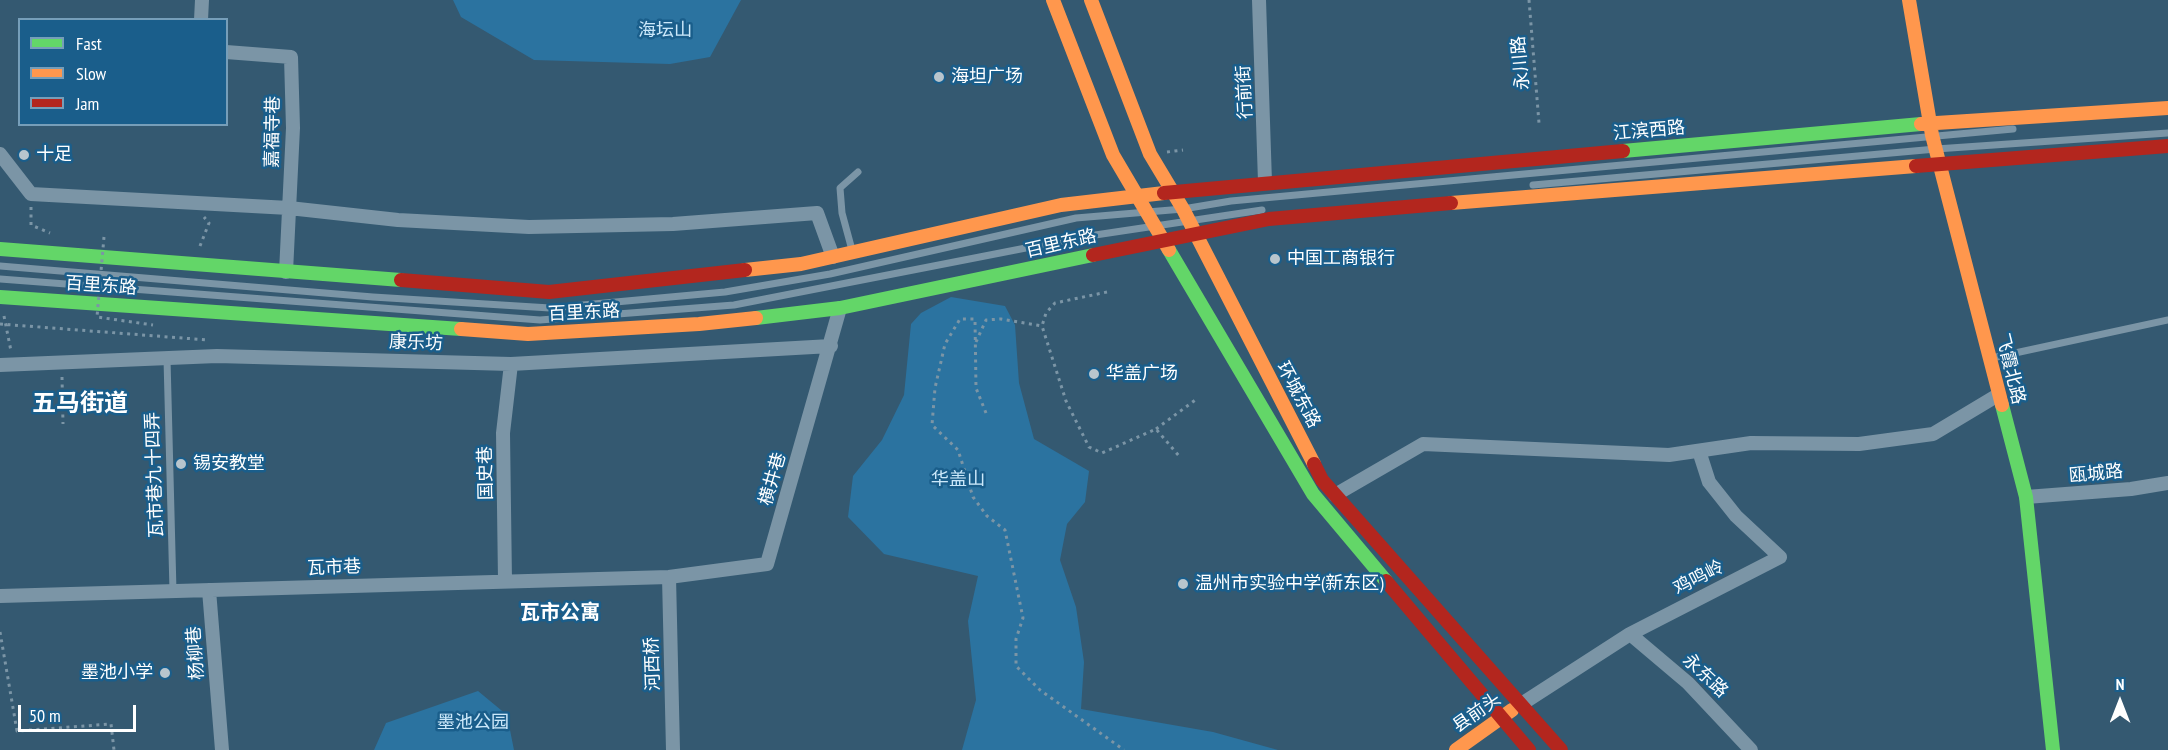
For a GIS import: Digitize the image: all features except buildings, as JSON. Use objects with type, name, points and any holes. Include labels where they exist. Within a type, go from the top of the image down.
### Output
[{"type":"main road","name":"环城东路","points":[[1053,0],[1113,155],[1134,196],[1314,494],[1529,750]]},
{"type":"main road","name":"环城东路","points":[[1091,0],[1150,154],[1185,215],[1322,480],[1561,750]]},
{"type":"main road","name":"飞霞北路","points":[[1909,0],[1937,156],[2026,498],[2053,750]]},
{"type":"main road","name":"江滨西路","points":[[1134,196],[1265,183],[2168,108]]},
{"type":"main road","points":[[1162,240],[1269,219],[1937,156],[2168,146]]},
{"type":"main road","name":"百里东路","points":[[0,249],[549,292],[801,264],[1061,206],[1134,196]]},
{"type":"main road","name":"百里东路","points":[[0,297],[528,334],[699,324],[840,308],[978,281],[1162,240]]},
{"type":"main road","name":"县前头","points":[[1456,750],[1520,705]]},
{"type":"street","points":[[201,18],[202,0]]},
{"type":"street","name":"行前街","points":[[1259,0],[1266,150],[1265,183]]},
{"type":"street","name":"嘉福寺巷","points":[[228,52],[291,57],[293,128],[286,272]]},
{"type":"street","points":[[0,154],[31,194],[290,208],[398,220],[529,227],[673,224],[817,213],[833,257]]},
{"type":"street","name":"横井巷","points":[[669,577],[767,564],[840,308]]},
{"type":"street","name":"康乐坊","points":[[7,364],[217,356],[511,364],[831,346]]},
{"type":"street","name":"国史巷","points":[[505,581],[503,434],[511,364]]},
{"type":"street","points":[[1335,495],[1423,444],[1669,455],[1751,443],[1859,444],[1933,434],[1998,395]]},
{"type":"street","name":"鸡鸣岭","points":[[1520,705],[1630,634],[1780,557],[1736,516],[1710,482],[1698,451]]},
{"type":"street","name":"瓯城路","points":[[2026,498],[2131,489],[2168,483]]},
{"type":"street","name":"瓦市巷","points":[[0,596],[669,577]]},
{"type":"street","name":"河西桥","points":[[669,577],[673,750]]},
{"type":"street","name":"杨柳巷","points":[[209,590],[222,750]]},
{"type":"street","name":"永东路","points":[[1630,634],[1688,683],[1751,750]]},
{"type":"lane","points":[[0,279],[540,320],[734,305],[1082,237],[1154,226],[1231,201],[1931,129],[2026,128]]},
{"type":"lane","points":[[1521,186],[1937,156],[2168,133]]},
{"type":"lane","points":[[852,253],[842,213],[840,188],[858,172]]},
{"type":"lane","points":[[0,266],[374,297],[550,308],[725,292],[830,274],[1076,218],[1145,213],[1185,215],[1271,209]]},
{"type":"lane","points":[[1989,358],[2168,320]]},
{"type":"lane","name":"瓦市巷九十四弄","points":[[167,358],[173,591]]},
{"type":"path","name":"永川路","points":[[1529,0],[1539,123]]},
{"type":"path","points":[[31,194],[32,225],[59,237]]},
{"type":"path","points":[[191,203],[209,223],[199,248]]},
{"type":"path","points":[[104,237],[97,317],[153,325]]},
{"type":"path","points":[[1107,292],[1055,303],[1046,313],[1042,326],[1066,401],[1089,447],[1102,453],[1156,429],[1198,398]]},
{"type":"path","points":[[4,315],[7,364]]},
{"type":"path","points":[[986,413],[976,388],[975,318],[960,319],[945,344],[935,388],[932,425],[958,450],[973,497],[987,516],[1005,530],[1023,618],[1016,639],[1016,666],[1040,690],[1124,750]]},
{"type":"path","points":[[976,344],[986,320],[1001,319],[1042,326]]},
{"type":"path","points":[[61,363],[63,424]]},
{"type":"path","points":[[1156,429],[1179,456]]},
{"type":"path","points":[[0,632],[17,731],[111,724],[114,750]]},
{"type":"green space","name":"海坛山","points":[[453,0],[741,0],[710,57],[670,64],[534,60],[461,17]]},
{"type":"green space","name":"华盖山","points":[[951,297],[1005,306],[1015,325],[1019,383],[1034,439],[1089,471],[1085,502],[1067,524],[1060,560],[1076,607],[1084,662],[1081,709],[1213,732],[1278,750],[962,750],[976,700],[968,621],[978,576],[884,554],[848,517],[853,476],[882,440],[904,395],[911,324],[921,313]]},
{"type":"green space","name":"墨池公园","points":[[478,691],[507,715],[514,750],[374,750],[386,723]]},
{"type":"traffic: fast","points":[[1623,151],[1921,124]]},
{"type":"traffic: fast","points":[[0,249],[401,280]]},
{"type":"traffic: fast","points":[[1169,250],[1313,494],[1386,581]]},
{"type":"traffic: fast","points":[[756,318],[840,308],[1093,255]]},
{"type":"traffic: fast","points":[[0,297],[461,329]]},
{"type":"traffic: fast","points":[[2002,405],[2026,497],[2053,750]]},
{"type":"traffic: slow","points":[[1053,0],[1113,155],[1169,250]]},
{"type":"traffic: slow","points":[[1091,0],[1150,154],[1183,209],[1314,464]]},
{"type":"traffic: slow","points":[[1909,0],[1932,135],[2002,405]]},
{"type":"traffic: slow","points":[[1921,124],[2168,108]]},
{"type":"traffic: slow","points":[[1451,203],[1916,166]]},
{"type":"traffic: slow","points":[[745,270],[801,264],[1061,205],[1164,193]]},
{"type":"traffic: slow","points":[[461,329],[528,334],[699,324],[756,318]]},
{"type":"traffic: slow","points":[[1456,750],[1512,710]]},
{"type":"traffic: jam","points":[[1916,166],[2168,146]]},
{"type":"traffic: jam","points":[[1164,193],[1623,151]]},
{"type":"traffic: jam","points":[[1093,255],[1269,219],[1451,203]]},
{"type":"traffic: jam","points":[[401,280],[549,292],[745,270]]},
{"type":"traffic: jam","points":[[1314,464],[1322,480],[1561,750]]},
{"type":"traffic: jam","points":[[1386,581],[1529,750]]},
{"type":"place","name":"海坦广场","points":[[939,77]]},
{"type":"place","name":"十足","points":[[24,155]]},
{"type":"place","name":"中国工商银行","points":[[1275,259]]},
{"type":"place","name":"华盖广场","points":[[1094,374]]},
{"type":"place","name":"锡安教堂","points":[[181,464]]},
{"type":"place","name":"温州市实验中学(新东区)","points":[[1183,584]]},
{"type":"place","name":"墨池小学","points":[[165,673]]},
{"type":"district","name":"五马街道","points":[[80,404]]},
{"type":"district","name":"瓦市公寓","points":[[560,613]]}]
